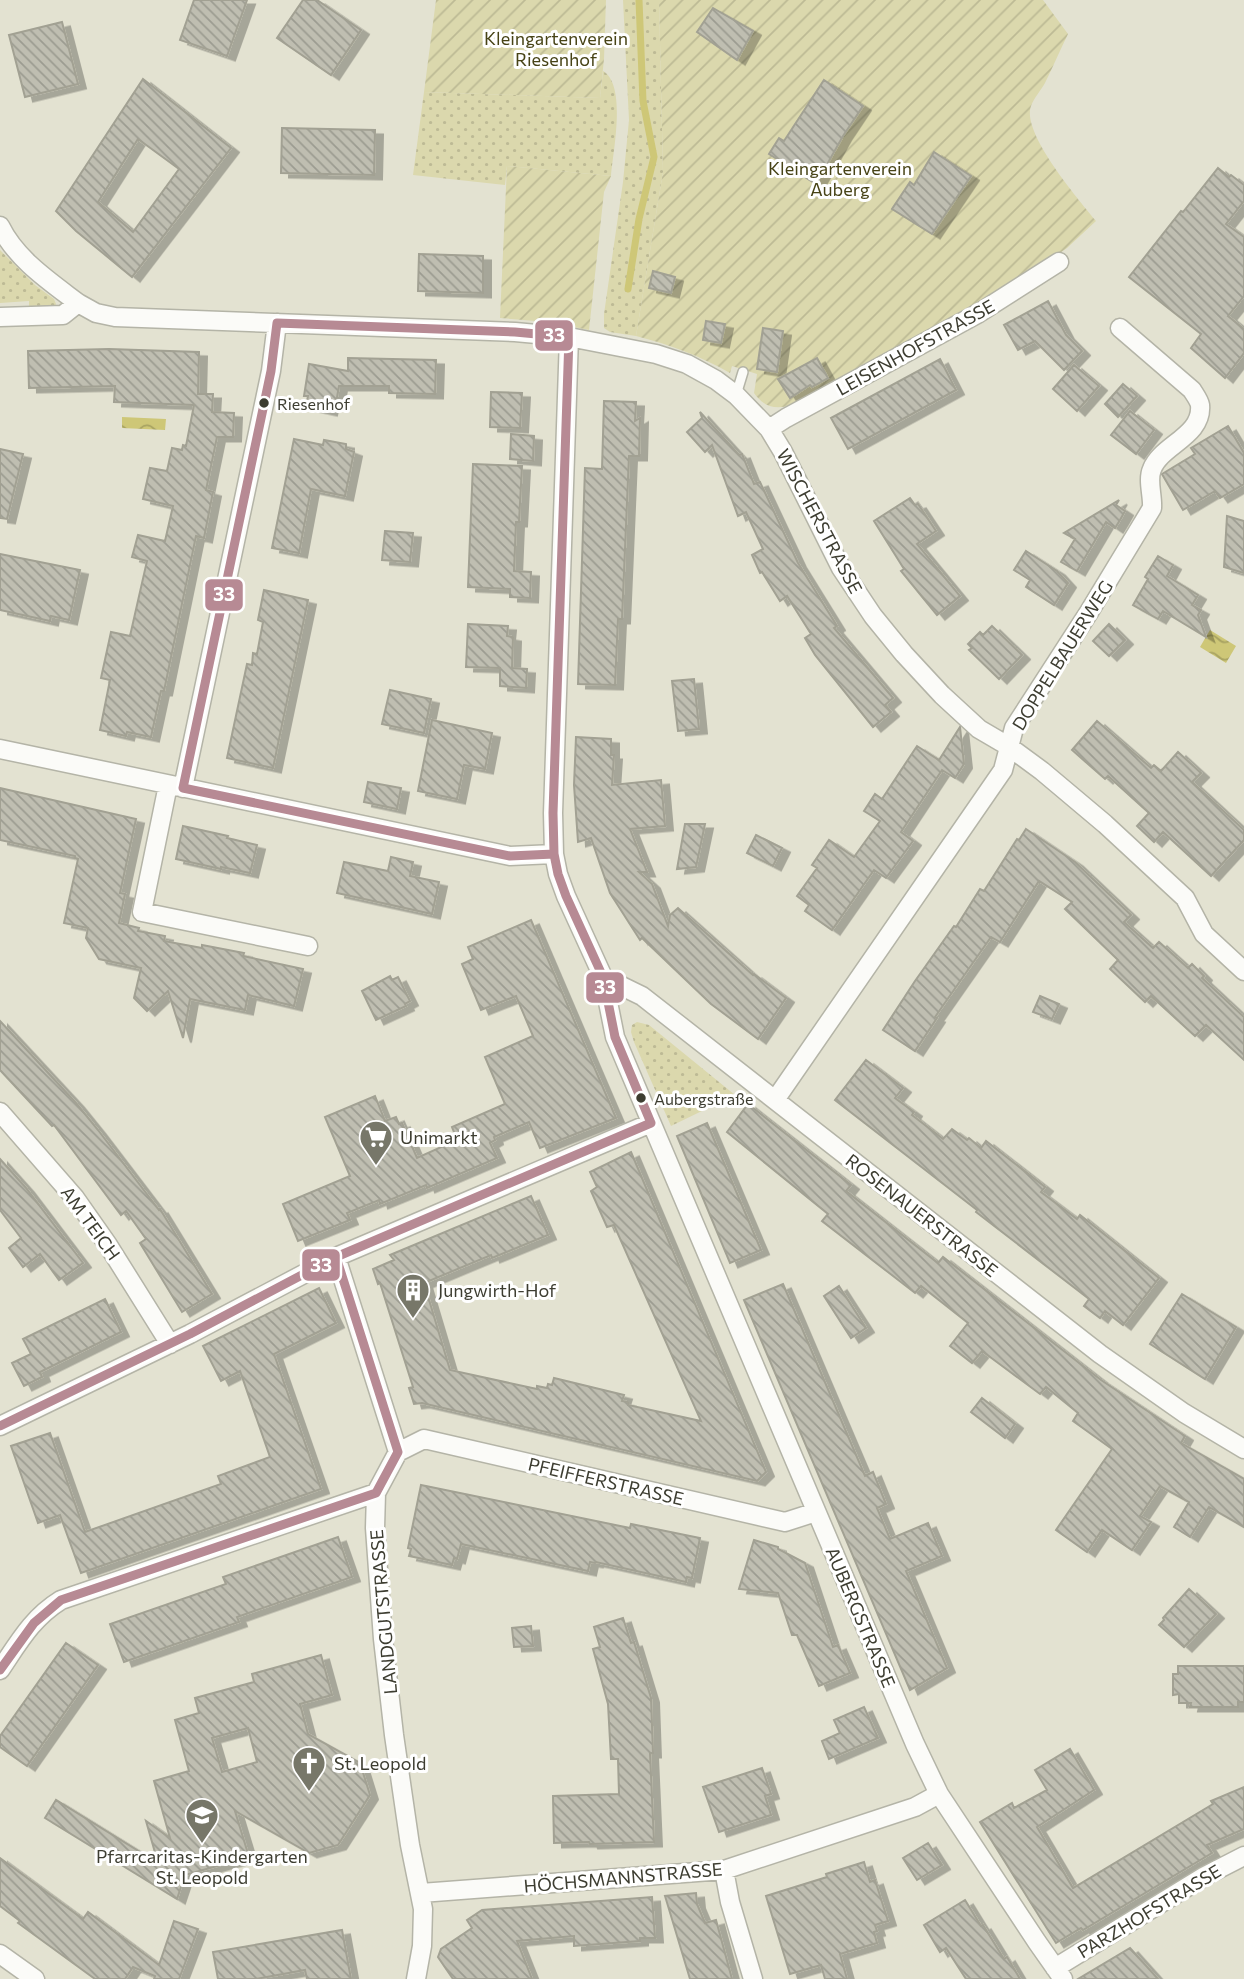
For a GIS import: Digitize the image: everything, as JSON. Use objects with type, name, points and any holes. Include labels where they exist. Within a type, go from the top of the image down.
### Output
[{"type":"street","name":"WISCHERSTRASSE","points":[[0,226],[7,240],[26,261],[78,303],[96,313],[115,317],[515,332],[569,337],[656,354],[687,364],[716,380],[769,429],[841,568],[873,616],[904,654],[942,695],[979,729],[1009,746],[1042,771],[1185,898],[1204,934],[1244,971]]},
{"type":"street","name":"LEISENHOFSTRASSE","points":[[769,429],[979,313],[1059,262]]},
{"type":"street","points":[[0,317],[63,315],[78,303]]},
{"type":"street","points":[[277,323],[271,370],[175,786],[142,912],[308,946]]},
{"type":"street","name":"DOPPELBAUERWEG","points":[[775,1100],[1003,770],[1014,727],[1089,612],[1152,508],[1152,469],[1160,458],[1189,432],[1198,418],[1200,403],[1192,390],[1120,328]]},
{"type":"street","name":"AUBERGSTRASSE","points":[[569,337],[553,813],[554,854],[558,874],[603,977],[615,1037],[915,1744],[939,1794],[1059,1974]]},
{"type":"street","points":[[0,750],[510,856],[554,854]]},
{"type":"street","name":"ROSENAUERSTRASSE","points":[[603,977],[642,996],[1100,1354],[1184,1413],[1244,1449]]},
{"type":"street","name":"AM TEICH","points":[[0,1112],[75,1198],[170,1344]]},
{"type":"street","points":[[0,1426],[170,1344],[336,1257],[652,1122]]},
{"type":"street","points":[[336,1257],[398,1452]]},
{"type":"street","name":"PFEIFFERSTRASSE","points":[[398,1452],[424,1439],[785,1522],[816,1512]]},
{"type":"street","name":"LANDGUTSTRASSE","points":[[398,1452],[376,1493],[375,1528],[383,1639],[410,1846],[423,1909],[423,1937],[416,1979]]},
{"type":"street","points":[[0,1670],[43,1611],[61,1600],[376,1493]]},
{"type":"street","name":"HÖCHSMANNSTRASSE","points":[[421,1893],[724,1870],[915,1807],[939,1794]]},
{"type":"street","name":"PARZHOFSTRASSE","points":[[1059,1974],[1205,1876],[1244,1856]]},
{"type":"street","points":[[724,1870],[730,1902],[753,1979]]},
{"type":"street","points":[[0,1954],[35,1979]]},
{"type":"lane","points":[[736,396],[743,372]]},
{"type":"green space","name":"Kleingartenverein Riesenhof","points":[[436,0],[606,0],[600,98],[424,92]]},
{"type":"green space","points":[[623,0],[659,0],[663,172],[636,336],[610,332],[604,328],[629,120]]},
{"type":"green space","name":"Kleingartenverein Auberg","points":[[659,0],[1043,0],[1068,34],[1045,83],[1032,103],[1030,118],[1053,166],[1096,221],[1067,248],[990,297],[792,405],[775,407],[766,404],[754,393],[757,374],[732,366],[730,373],[684,351],[636,336],[663,172]]},
{"type":"green space","points":[[603,71],[615,90],[617,104],[611,176],[507,166],[505,185],[413,175],[424,92],[600,98]]},
{"type":"green space","points":[[507,166],[611,176],[604,192],[589,330],[548,322],[500,318]]},
{"type":"green space","points":[[0,250],[35,285],[54,299],[54,308],[29,309],[29,301],[0,303]]},
{"type":"green space","points":[[637,1022],[649,1025],[735,1095],[671,1126],[634,1042],[632,1025]]},
{"type":"water","points":[[122,417],[166,419],[165,430],[122,428]]},
{"type":"water","points":[[1210,630],[1236,646],[1226,663],[1200,647]]},
{"type":"building","points":[[194,0],[247,0],[227,56],[180,40]]},
{"type":"building","points":[[303,0],[317,0],[361,30],[331,75],[277,38]]},
{"type":"building","points":[[713,8],[753,31],[737,60],[697,32]]},
{"type":"building","points":[[62,22],[78,84],[25,97],[9,35]]},
{"type":"building","points":[[143,79],[231,148],[132,277],[56,211]],"holes":[[[138,139],[179,169],[133,232],[98,202]]]},
{"type":"building","points":[[824,80],[863,106],[816,184],[769,154],[779,138],[784,141]]},
{"type":"building","points":[[282,128],[375,130],[374,175],[281,173]]},
{"type":"building","points":[[934,152],[971,176],[932,234],[892,209],[910,182],[914,185]]},
{"type":"building","points":[[1218,168],[1244,185],[1244,201],[1226,224],[1244,237],[1244,296],[1228,316],[1244,329],[1244,353],[1225,378],[1191,348],[1201,334],[1129,277]]},
{"type":"building","points":[[419,254],[483,256],[483,293],[418,291]]},
{"type":"building","points":[[653,271],[675,277],[671,293],[649,288]]},
{"type":"building","points":[[1048,301],[1066,335],[1082,351],[1064,370],[1035,341],[1018,350],[1004,325]]},
{"type":"building","points":[[706,321],[725,324],[721,343],[703,340]]},
{"type":"building","points":[[763,328],[783,331],[777,372],[757,369]]},
{"type":"building","points":[[109,349],[199,352],[198,394],[213,394],[212,412],[234,413],[233,437],[217,437],[206,490],[213,492],[204,538],[196,536],[164,691],[161,691],[151,737],[127,732],[126,736],[100,730],[110,680],[101,678],[111,632],[130,636],[147,561],[132,557],[138,535],[165,541],[173,506],[143,499],[150,468],[167,471],[172,448],[182,450],[183,445],[186,446],[194,405],[114,402],[115,386],[29,388],[28,351]]},
{"type":"building","points":[[348,358],[436,360],[435,394],[389,393],[389,386],[339,386],[336,403],[331,402],[329,411],[306,406],[308,396],[304,396],[309,364],[348,371]]},
{"type":"building","points":[[817,358],[828,378],[812,387],[810,385],[790,398],[778,379]]},
{"type":"building","points":[[940,359],[956,390],[848,449],[831,418]]},
{"type":"building","points":[[1074,365],[1099,386],[1077,411],[1053,389]]},
{"type":"building","points":[[1123,384],[1137,396],[1118,417],[1105,404]]},
{"type":"building","points":[[491,392],[522,393],[520,428],[490,427]]},
{"type":"building","points":[[604,401],[636,402],[635,421],[640,418],[639,456],[629,456],[622,619],[618,619],[615,685],[578,684],[585,468],[602,469]]},
{"type":"building","points":[[1130,411],[1154,430],[1136,454],[1111,435]]},
{"type":"building","points":[[700,412],[739,455],[742,454],[754,484],[760,482],[798,563],[837,626],[834,628],[893,698],[885,705],[891,712],[873,727],[815,655],[805,638],[811,634],[787,596],[780,601],[762,572],[760,573],[752,555],[763,549],[746,512],[738,516],[712,445],[705,452],[687,432],[702,418]]},
{"type":"building","points":[[1228,426],[1244,453],[1244,484],[1220,498],[1215,491],[1183,510],[1162,474],[1195,454],[1191,448]]},
{"type":"building","points":[[511,434],[534,436],[533,461],[510,459]]},
{"type":"building","points":[[294,439],[323,445],[324,440],[346,444],[346,449],[354,452],[345,496],[311,489],[299,553],[272,548]]},
{"type":"building","points":[[0,449],[23,454],[7,519],[0,518]]},
{"type":"building","points":[[473,464],[522,466],[514,571],[531,572],[530,598],[510,597],[510,589],[468,587]]},
{"type":"building","points":[[910,498],[915,505],[918,504],[936,531],[917,544],[960,596],[937,615],[901,571],[904,569],[874,521]]},
{"type":"building","points":[[1119,500],[1116,505],[1125,511],[1120,520],[1115,528],[1106,522],[1077,571],[1061,562],[1075,539],[1064,533]]},
{"type":"building","points":[[1227,516],[1244,521],[1244,573],[1224,567]]},
{"type":"building","points":[[385,531],[413,533],[410,562],[382,560]]},
{"type":"building","points":[[1026,551],[1057,571],[1068,583],[1054,605],[1026,587],[1030,580],[1014,570]]},
{"type":"building","points":[[0,554],[80,570],[69,620],[51,616],[50,621],[0,610]]},
{"type":"building","points":[[1158,556],[1173,565],[1167,576],[1198,595],[1192,605],[1201,610],[1198,615],[1206,637],[1163,611],[1158,619],[1133,605]]},
{"type":"building","points":[[264,590],[308,600],[273,768],[227,758],[247,664],[252,665],[253,653],[257,654],[263,622],[258,620]]},
{"type":"building","points":[[468,624],[508,626],[507,636],[513,637],[512,668],[527,669],[526,688],[500,686],[500,668],[466,667]]},
{"type":"building","points":[[1109,624],[1125,640],[1109,656],[1093,641]]},
{"type":"building","points":[[992,626],[1022,655],[999,679],[969,650],[972,648],[968,644],[980,632],[983,635]]},
{"type":"building","points":[[694,679],[699,729],[678,731],[672,681]]},
{"type":"building","points":[[390,690],[431,699],[424,733],[382,724]]},
{"type":"building","points":[[432,720],[492,733],[485,769],[464,765],[457,799],[418,791]]},
{"type":"building","points":[[1097,721],[1151,768],[1154,765],[1161,771],[1178,752],[1201,773],[1192,782],[1244,830],[1244,840],[1211,876],[1163,832],[1154,842],[1137,826],[1149,813],[1108,776],[1105,779],[1072,750]]},
{"type":"building","points":[[960,727],[964,764],[955,778],[942,770],[901,832],[913,841],[886,878],[874,870],[832,930],[805,911],[809,905],[797,896],[817,868],[812,865],[829,840],[854,857],[880,821],[864,811],[875,794],[882,799],[917,746],[939,760]]},
{"type":"building","points":[[576,737],[611,739],[611,755],[614,755],[612,785],[661,780],[665,826],[630,829],[647,872],[639,872],[652,884],[668,926],[670,915],[678,908],[753,975],[786,998],[758,1039],[711,1004],[642,938],[640,940],[610,893],[591,838],[578,842],[574,785]]},
{"type":"building","points":[[368,782],[401,788],[397,809],[364,802]]},
{"type":"building","points":[[0,788],[136,819],[120,893],[125,894],[119,923],[139,928],[138,931],[165,936],[164,941],[244,953],[243,956],[303,969],[294,1006],[248,995],[245,1010],[190,999],[183,1038],[168,991],[147,1011],[134,998],[141,968],[99,959],[86,938],[88,928],[64,923],[78,859],[75,856],[0,840]]},
{"type":"building","points":[[685,824],[705,824],[696,867],[677,869]]},
{"type":"building","points":[[183,826],[257,845],[250,873],[176,859]]},
{"type":"building","points":[[1026,829],[1075,862],[1131,915],[1124,922],[1153,948],[1159,942],[1188,968],[1192,964],[1204,976],[1202,978],[1244,1017],[1244,1060],[1206,1025],[1195,1036],[1151,996],[1145,1002],[1110,969],[1118,960],[1065,909],[1072,902],[1039,881],[1000,942],[991,937],[935,1017],[937,1018],[915,1051],[883,1030],[980,889],[984,891]]},
{"type":"building","points":[[756,835],[782,848],[773,866],[747,853]]},
{"type":"building","points":[[391,857],[413,862],[410,876],[439,882],[432,914],[337,893],[344,862],[388,871]]},
{"type":"building","points":[[531,920],[616,1118],[540,1148],[529,1122],[494,1137],[495,1140],[490,1143],[497,1158],[427,1188],[426,1185],[380,1204],[379,1200],[347,1213],[350,1220],[298,1241],[283,1204],[350,1176],[325,1117],[375,1096],[385,1121],[396,1117],[399,1124],[402,1123],[417,1158],[457,1140],[452,1127],[505,1104],[485,1057],[533,1036],[516,996],[481,1010],[462,964],[473,959],[468,947]]},
{"type":"building","points":[[390,976],[392,980],[398,977],[410,1001],[406,1006],[376,1020],[362,991]]},
{"type":"building","points":[[1040,996],[1059,1004],[1052,1019],[1033,1012]]},
{"type":"building","points":[[0,1021],[76,1103],[160,1209],[212,1294],[182,1312],[140,1243],[146,1239],[126,1211],[121,1215],[54,1125],[52,1126],[0,1070]]},
{"type":"building","points":[[866,1060],[903,1088],[895,1098],[943,1139],[952,1129],[981,1148],[986,1141],[1045,1187],[1041,1192],[1077,1219],[1080,1215],[1159,1278],[1123,1325],[1105,1311],[1100,1318],[1084,1306],[1089,1299],[835,1100]]},
{"type":"building","points":[[748,1104],[851,1185],[846,1191],[938,1263],[943,1257],[1101,1380],[1185,1436],[1181,1443],[1244,1479],[1244,1527],[1209,1507],[1190,1537],[1174,1527],[1189,1502],[1160,1486],[1140,1516],[1151,1522],[1132,1550],[1102,1530],[1087,1552],[1056,1530],[1112,1449],[1073,1421],[1078,1413],[1046,1387],[1040,1394],[982,1351],[972,1363],[950,1346],[968,1323],[921,1286],[915,1293],[822,1221],[828,1214],[727,1132]]},
{"type":"building","points":[[707,1123],[761,1250],[730,1263],[677,1136]]},
{"type":"building","points":[[631,1152],[766,1472],[757,1481],[422,1403],[414,1404],[409,1388],[413,1387],[380,1283],[378,1284],[373,1269],[394,1260],[390,1255],[531,1196],[548,1235],[424,1283],[450,1370],[537,1389],[537,1386],[547,1388],[548,1384],[552,1385],[554,1378],[624,1395],[622,1401],[628,1402],[628,1405],[701,1421],[614,1225],[607,1227],[591,1191],[597,1187],[590,1172]]},
{"type":"building","points":[[0,1159],[26,1188],[83,1263],[59,1280],[40,1254],[23,1267],[9,1248],[21,1238],[0,1210]]},
{"type":"building","points":[[783,1284],[865,1476],[873,1472],[886,1504],[877,1508],[890,1539],[928,1523],[942,1556],[906,1571],[947,1668],[910,1690],[744,1300]]},
{"type":"building","points":[[839,1286],[866,1328],[851,1338],[824,1296]]},
{"type":"building","points":[[319,1288],[336,1323],[274,1354],[321,1489],[81,1573],[60,1515],[38,1523],[11,1446],[50,1433],[85,1532],[221,1484],[218,1476],[270,1457],[240,1371],[221,1381],[203,1346]]},
{"type":"building","points":[[1182,1294],[1236,1327],[1205,1379],[1150,1344]]},
{"type":"building","points":[[105,1299],[121,1332],[40,1372],[42,1377],[24,1386],[12,1363],[31,1354],[23,1339]]},
{"type":"building","points":[[982,1398],[1015,1424],[1005,1438],[971,1412]]},
{"type":"building","points":[[421,1485],[630,1528],[631,1524],[700,1538],[692,1578],[687,1577],[686,1582],[596,1562],[590,1562],[588,1571],[461,1544],[457,1559],[454,1558],[452,1565],[409,1556],[411,1549],[408,1548]]},
{"type":"building","points":[[338,1537],[352,1577],[237,1617],[239,1622],[124,1662],[110,1624],[226,1584],[223,1577]]},
{"type":"building","points":[[754,1540],[778,1547],[805,1563],[833,1647],[838,1645],[850,1673],[819,1686],[797,1635],[792,1635],[778,1593],[739,1589]]},
{"type":"building","points":[[1189,1589],[1216,1614],[1184,1647],[1159,1625]]},
{"type":"building","points":[[623,1618],[631,1643],[634,1642],[651,1698],[653,1753],[650,1753],[654,1842],[554,1843],[553,1796],[619,1794],[618,1759],[611,1759],[608,1704],[593,1649],[600,1647],[594,1627]]},
{"type":"building","points":[[531,1626],[533,1646],[514,1647],[512,1628]]},
{"type":"building","points":[[66,1643],[98,1665],[27,1766],[0,1747],[0,1736]]},
{"type":"building","points":[[321,1655],[332,1695],[300,1704],[308,1734],[360,1763],[370,1795],[338,1845],[309,1853],[235,1811],[249,1857],[185,1875],[177,1899],[45,1818],[56,1800],[158,1863],[146,1821],[170,1838],[154,1781],[189,1771],[175,1720],[199,1713],[195,1698],[254,1682],[252,1674]],"holes":[[[248,1728],[257,1762],[222,1772],[212,1738]]]},
{"type":"building","points":[[1178,1666],[1244,1666],[1244,1702],[1238,1702],[1238,1707],[1190,1707],[1191,1703],[1179,1703],[1179,1694],[1173,1695],[1173,1674],[1178,1674]]},
{"type":"building","points":[[864,1707],[878,1738],[829,1759],[822,1741],[840,1733],[834,1720]]},
{"type":"building","points":[[1070,1749],[1094,1790],[1037,1827],[1073,1888],[1213,1804],[1211,1801],[1244,1787],[1244,1829],[1207,1845],[1212,1853],[1083,1930],[1081,1928],[1056,1943],[980,1822],[1012,1803],[1014,1808],[1047,1790],[1035,1770]]},
{"type":"building","points":[[762,1768],[771,1794],[765,1796],[771,1815],[719,1832],[703,1787]]},
{"type":"building","points":[[928,1843],[942,1865],[917,1880],[903,1858]]},
{"type":"building","points":[[0,1858],[83,1919],[88,1912],[159,1965],[174,1921],[198,1929],[179,1979],[154,1979],[155,1976],[133,1967],[125,1979],[95,1979],[18,1923],[20,1921],[0,1906]]},
{"type":"building","points":[[864,1862],[870,1882],[875,1880],[888,1921],[875,1925],[877,1943],[840,1954],[847,1979],[825,1979],[821,1965],[790,1974],[766,1896]]},
{"type":"building","points":[[696,1893],[697,1904],[705,1923],[716,1920],[732,1979],[690,1979],[665,1896]]},
{"type":"building","points":[[652,1897],[655,1938],[574,1946],[574,1936],[517,1941],[532,1979],[453,1979],[438,1957],[441,1949],[472,1928],[467,1920],[482,1910]]},
{"type":"building","points":[[965,1900],[1020,1979],[966,1979],[946,1948],[940,1952],[924,1925]]},
{"type":"building","points":[[342,1930],[351,1979],[307,1979],[305,1970],[256,1979],[218,1979],[213,1952]]},
{"type":"building","points":[[1130,1948],[1158,1979],[1078,1979]]},
{"type":"waterway","points":[[628,289],[639,219],[654,157],[643,101],[639,0]]},
{"type":"transit line","name":"33","points":[[277,323],[515,332],[569,337],[553,813],[554,854],[510,856],[183,788],[271,371],[277,323]]},
{"type":"transit line","name":"33","points":[[554,854],[566,896],[603,977],[615,1037],[651,1123]]},
{"type":"transit line","name":"33","points":[[0,1426],[190,1334],[336,1257],[651,1123]]},
{"type":"transit line","name":"33","points":[[0,1670],[34,1623],[61,1600],[376,1493],[398,1452],[336,1257]]},
{"type":"place","name":"Riesenhof","points":[[264,403]]},
{"type":"place","name":"Aubergstraße","points":[[641,1098]]},
{"type":"place","name":"Unimarkt","points":[[376,1167]]},
{"type":"place","name":"Jungwirth-Hof","points":[[413,1320]]},
{"type":"place","name":"St. Leopold","points":[[309,1793]]},
{"type":"place","name":"Pfarrcaritas-Kindergarten St. Leopold","points":[[202,1845]]}]
